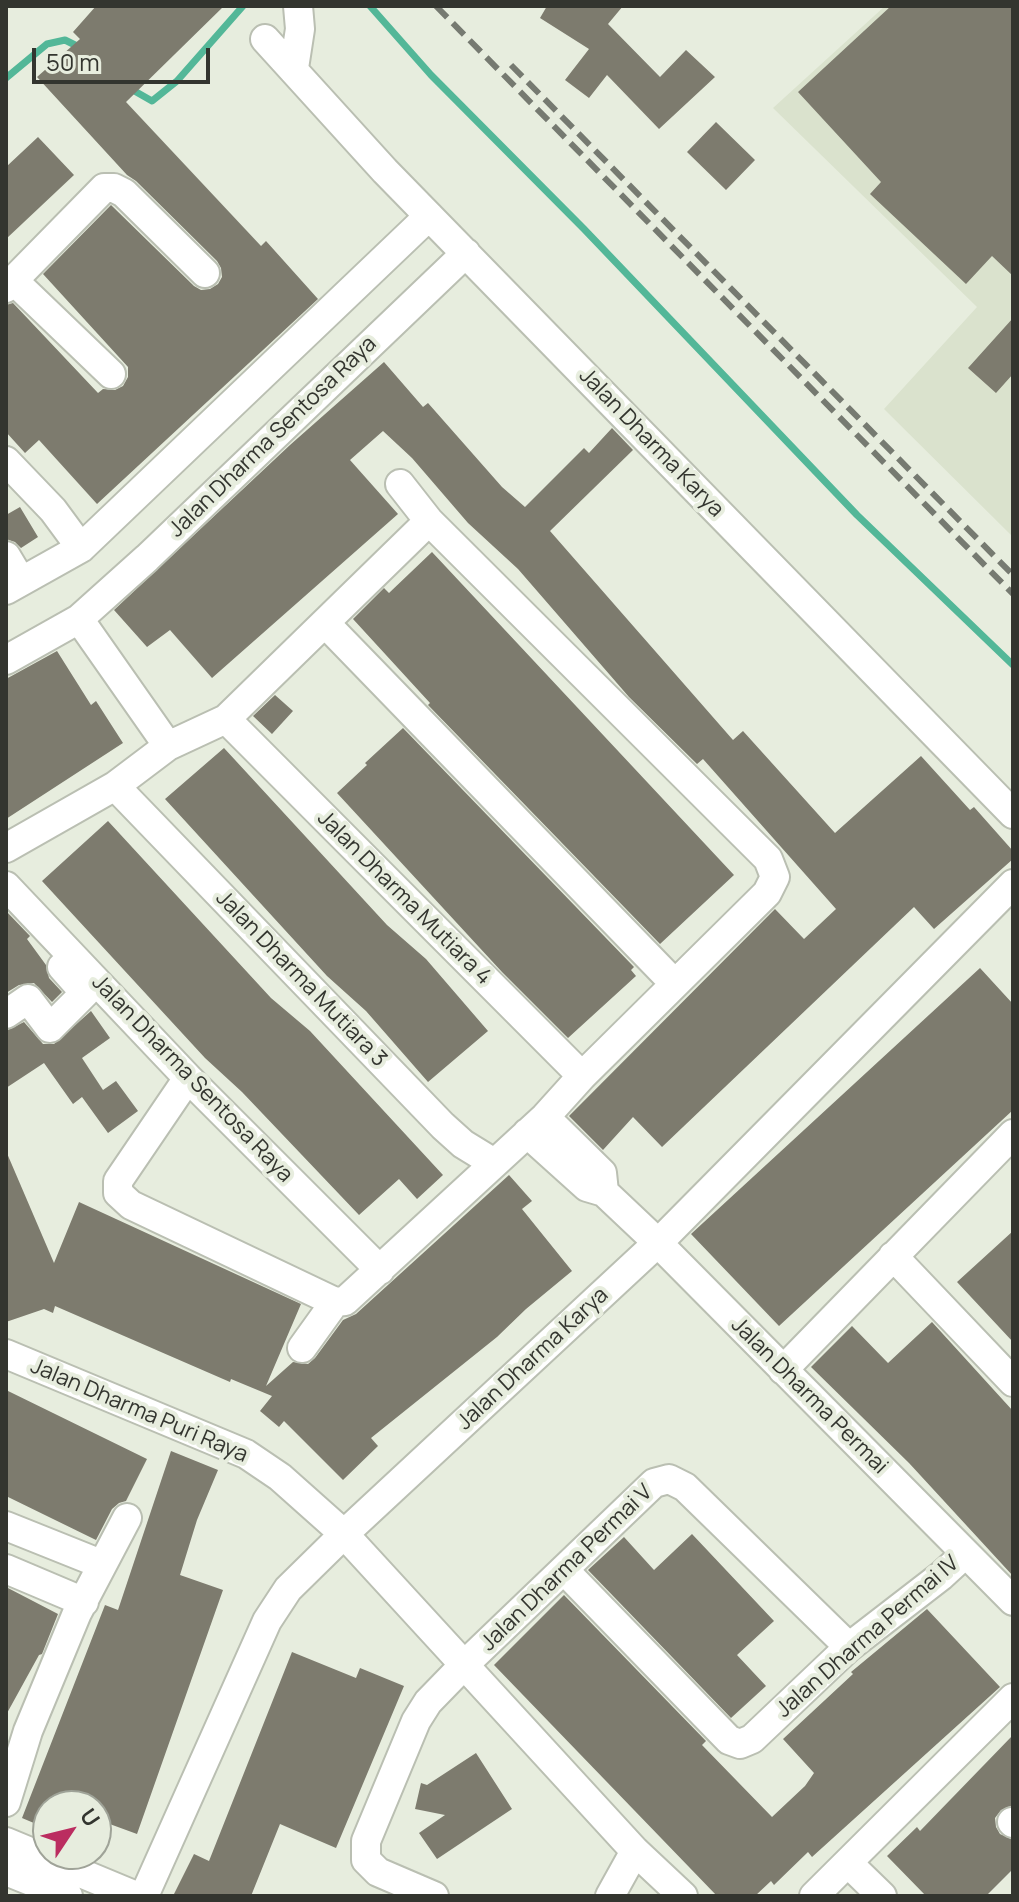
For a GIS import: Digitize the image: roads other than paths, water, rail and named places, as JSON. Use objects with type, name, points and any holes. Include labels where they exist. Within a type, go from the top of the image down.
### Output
[{"type":"street","points":[[294,68],[300,29],[298,6]]},
{"type":"street","name":"Jalan Dharma Karya","points":[[265,39],[385,171],[1013,814]]},
{"type":"street","points":[[111,374],[10,284],[104,188],[114,188],[124,193],[205,273]]},
{"type":"street","points":[[6,556],[14,585],[81,548],[429,216]]},
{"type":"street","name":"Jalan Dharma Sentosa Raya","points":[[6,660],[79,619],[147,558],[466,253]]},
{"type":"street","points":[[6,461],[53,510],[81,548]]},
{"type":"street","points":[[188,1078],[118,1181],[118,1193],[131,1205],[335,1302],[345,1301],[536,1125],[767,893],[775,877],[768,859],[429,521],[400,484]]},
{"type":"street","points":[[6,848],[115,786],[168,746],[226,719],[429,521]]},
{"type":"street","points":[[79,619],[168,746]]},
{"type":"street","points":[[325,623],[675,984]]},
{"type":"street","name":"Jalan Dharma Mutiara 4","points":[[226,719],[582,1076]]},
{"type":"street","name":"Jalan Dharma Mutiara 3","points":[[115,786],[443,1126],[463,1144],[494,1163]]},
{"type":"street","name":"Jalan Dharma Karya","points":[[144,1896],[267,1621],[288,1589],[658,1243],[1013,884]]},
{"type":"street","name":"Jalan Dharma Sentosa Raya","points":[[6,886],[188,1078],[380,1270]]},
{"type":"street","points":[[6,1014],[28,999],[50,1028],[85,993],[56,960],[64,947]]},
{"type":"street","name":"Jalan Dharma Permai","points":[[536,1125],[602,1173],[604,1192],[1013,1601]]},
{"type":"street","points":[[783,1370],[1013,1134]]},
{"type":"street","points":[[893,1256],[1013,1382]]},
{"type":"street","points":[[302,1348],[335,1302]]},
{"type":"street","name":"Jalan Dharma Puri Raya","points":[[6,1354],[246,1454],[280,1477],[344,1534],[462,1667],[635,1851],[683,1896]]},
{"type":"street","name":"Jalan Dharma Permai V","points":[[434,1896],[378,1872],[366,1860],[366,1841],[416,1721],[428,1702],[462,1667],[654,1483],[669,1479],[685,1487],[849,1647]]},
{"type":"street","points":[[6,1802],[17,1726],[127,1518]]},
{"type":"street","points":[[6,1526],[101,1564]]},
{"type":"street","name":"Jalan Dharma Permai IV","points":[[564,1570],[735,1744],[752,1739],[849,1647],[965,1554]]},
{"type":"street","points":[[6,1569],[84,1602]]},
{"type":"street","points":[[814,1896],[1013,1698]]},
{"type":"street","points":[[6,1842],[136,1896]]},
{"type":"street","points":[[610,1896],[635,1851]]},
{"type":"street","points":[[848,1863],[882,1896]]},
{"type":"street","points":[[6,1871],[68,1896]]},
{"type":"waterway","points":[[131,89],[152,101],[177,81],[243,6]]},
{"type":"waterway","points":[[370,6],[431,75],[584,229],[857,515],[1013,665]]},
{"type":"waterway","points":[[6,78],[47,44],[65,40],[81,48]]},
{"type":"railway","points":[[436,6],[1013,594]]},
{"type":"railway","points":[[511,65],[1013,575]]}]
